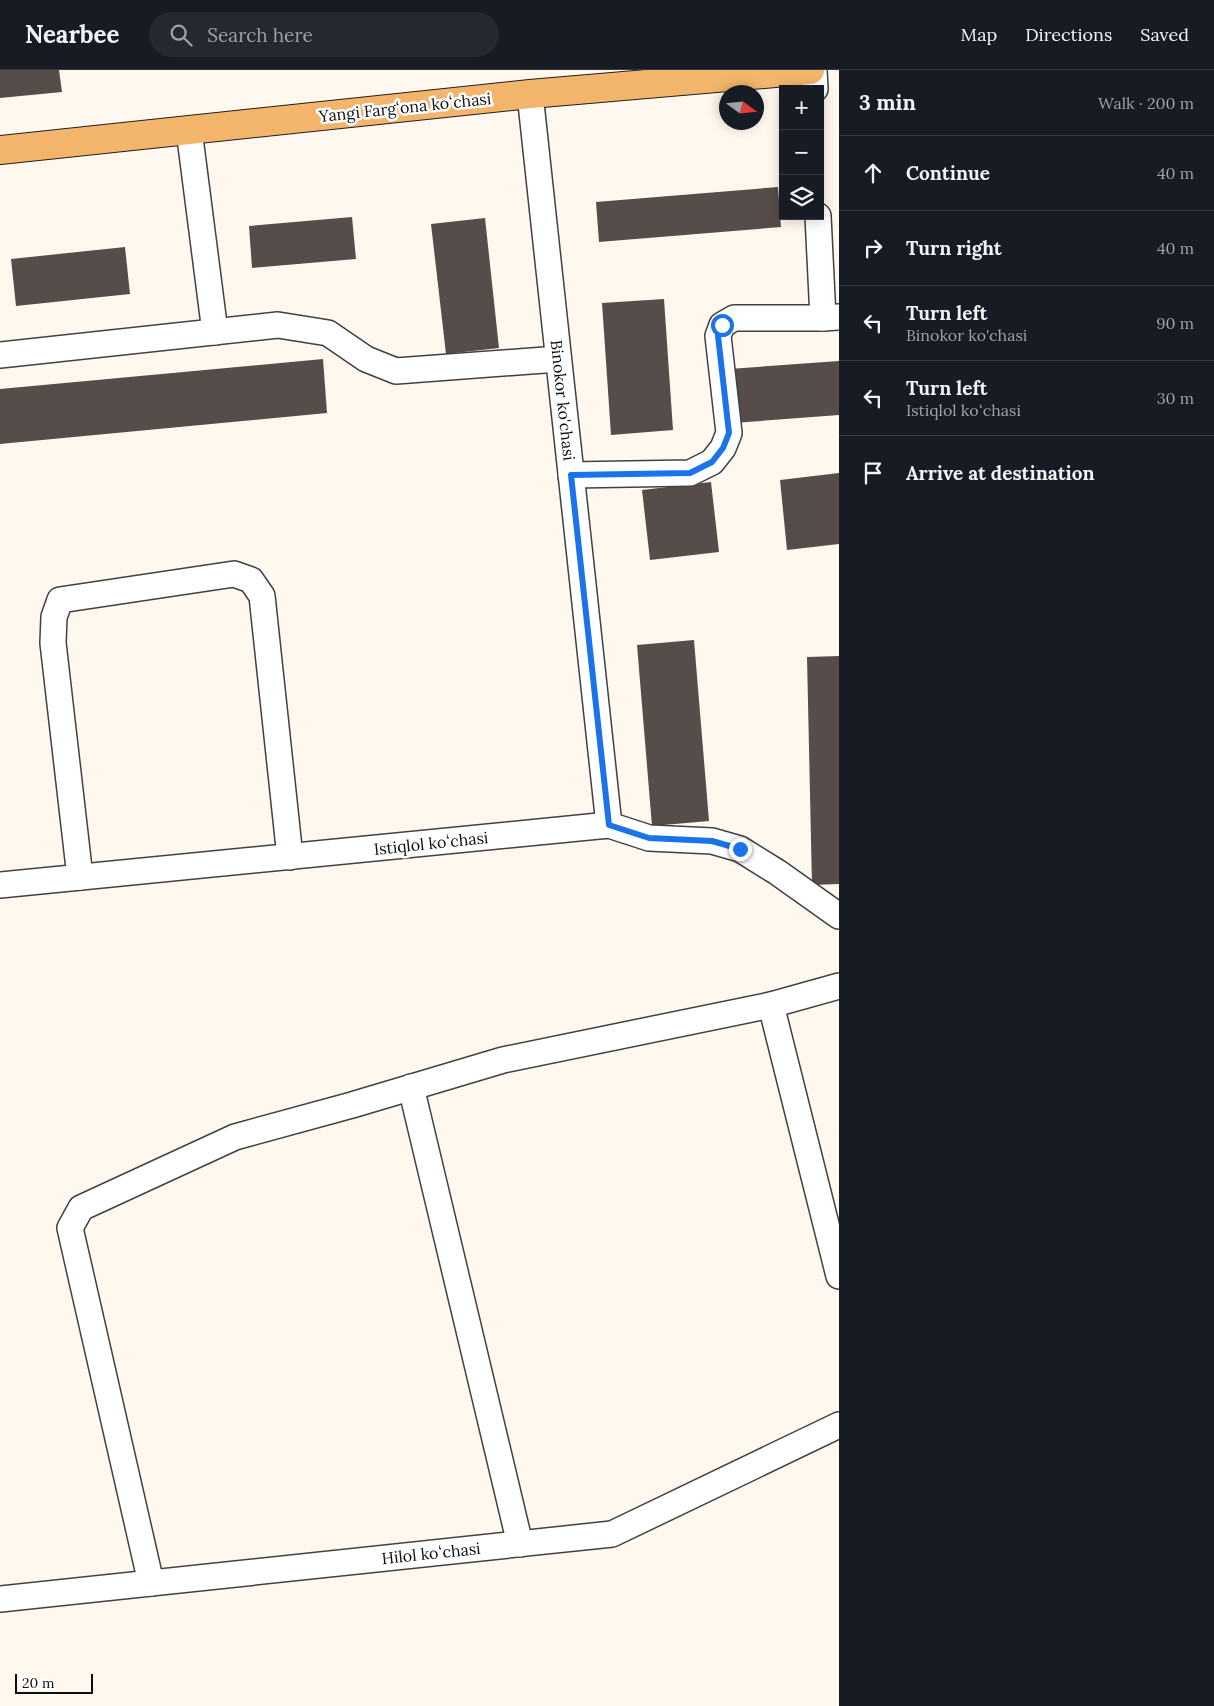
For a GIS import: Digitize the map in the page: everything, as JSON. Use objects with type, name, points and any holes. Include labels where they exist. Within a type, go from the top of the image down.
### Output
[{"type":"main road","name":"Yangi Fargʻona koʻchasi","points":[[0,150],[530,94],[810,70]]},
{"type":"street","points":[[814,70],[815,85]]},
{"type":"street","name":"Binokor ko'chasi","points":[[530,94],[609,825]]},
{"type":"street","points":[[189,130],[215,332]]},
{"type":"street","points":[[571,475],[690,473],[712,462],[723,448],[729,433],[718,336],[722,325],[734,318],[831,317],[819,220]]},
{"type":"street","points":[[0,355],[278,325],[328,333],[366,359],[396,371],[558,359]]},
{"type":"street","points":[[80,877],[53,643],[54,617],[60,600],[234,574],[251,580],[262,596],[290,857]]},
{"type":"street","name":"Istiqlol koʻchasi","points":[[0,885],[609,825],[649,838],[712,841],[740,849],[778,872],[839,916]]},
{"type":"street","points":[[151,1583],[70,1228],[81,1208],[235,1137],[503,1060],[771,1005],[839,986]]},
{"type":"street","points":[[771,1005],[839,1276]]},
{"type":"street","points":[[411,1087],[520,1544]]},
{"type":"street","name":"Hilol koʻchasi","points":[[0,1599],[612,1534],[839,1425]]},
{"type":"building","points":[[0,70],[59,70],[62,92],[0,98]]},
{"type":"building","points":[[778,187],[781,227],[599,242],[596,202]]},
{"type":"building","points":[[352,217],[356,259],[252,268],[249,226]]},
{"type":"building","points":[[485,218],[499,348],[446,354],[431,224]]},
{"type":"building","points":[[125,247],[130,294],[16,306],[11,259]]},
{"type":"building","points":[[664,299],[673,430],[611,435],[602,303]]},
{"type":"building","points":[[323,359],[327,413],[0,444],[0,389]]},
{"type":"building","points":[[839,361],[839,415],[720,424],[715,370]]},
{"type":"building","points":[[839,473],[839,544],[787,550],[780,480]]},
{"type":"building","points":[[711,482],[719,552],[650,560],[642,490]]},
{"type":"building","points":[[694,640],[709,821],[652,826],[637,645]]},
{"type":"building","points":[[839,656],[839,884],[812,885],[807,657]]},
{"type":"route","points":[[722,325],[718,336],[729,433],[723,448],[712,462],[690,473],[571,475],[609,825],[649,838],[712,841],[740,849]]}]
